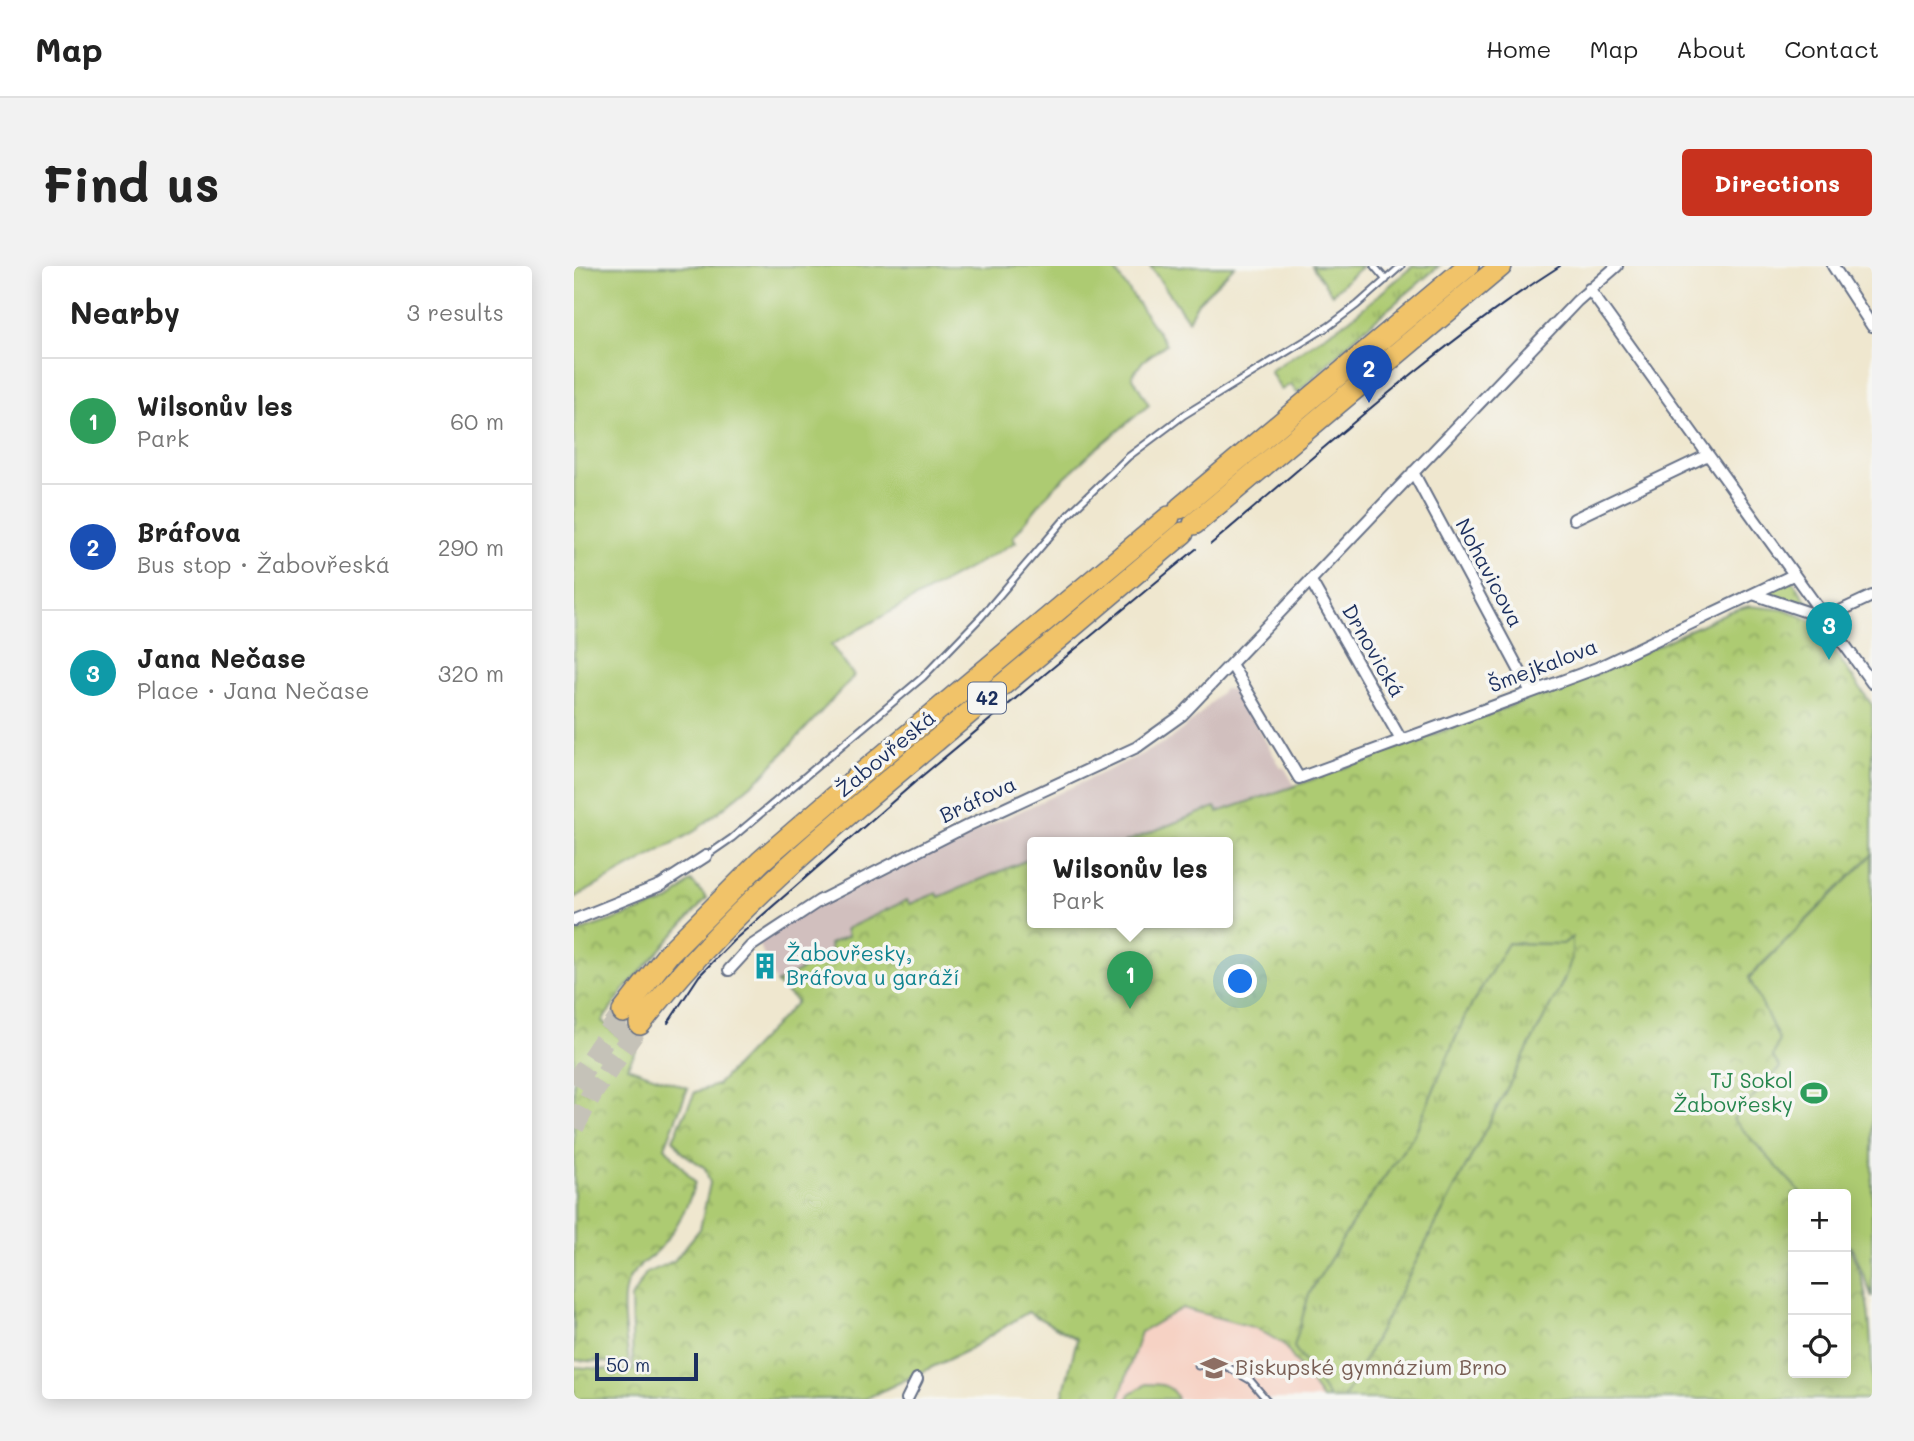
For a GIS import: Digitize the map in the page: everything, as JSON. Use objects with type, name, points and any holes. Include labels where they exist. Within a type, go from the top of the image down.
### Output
[{"type":"highway","name":"Žabovřeská","points":[[631,1018],[792,864],[1468,266]]},
{"type":"highway","name":"Žabovřeská","points":[[1182,521],[1501,266]]},
{"type":"street","name":"Bráfova","points":[[729,970],[751,946],[819,901],[970,825],[1138,747],[1182,715],[1589,289],[1617,266]]},
{"type":"street","points":[[1833,266],[1872,326]]},
{"type":"street","points":[[1589,289],[1872,682]]},
{"type":"street","points":[[1574,519],[1708,455]]},
{"type":"street","name":"Nohavicova","points":[[1413,472],[1531,692]]},
{"type":"street","name":"Šmejkalova","points":[[1231,664],[1299,778],[1597,668],[1793,575]]},
{"type":"street","name":"Drnovická","points":[[1311,581],[1401,740]]},
{"type":"street","points":[[1753,594],[1825,618],[1872,596]]},
{"type":"street","points":[[574,920],[661,885],[706,856]]},
{"type":"street","points":[[907,1399],[917,1378]]},
{"type":"lane","points":[[1374,266],[1386,280]]},
{"type":"lane","points":[[706,856],[732,838],[923,677],[981,617],[1069,514],[1128,457],[1184,415],[1329,326],[1401,266]]},
{"type":"lane","points":[[1198,1367],[1219,1362],[1250,1380],[1266,1399]]},
{"type":"shaded area","points":[[1224,689],[1236,690],[1281,768],[1284,767],[1295,786],[1218,812],[1215,807],[1138,837],[1027,837],[1027,860],[938,897],[936,893],[910,905],[907,900],[846,930],[849,936],[833,953],[776,983],[755,935],[1136,757],[1169,740],[1196,718]]},
{"type":"shaded area","name":"Biskupské gymnázium Brno","points":[[1182,1308],[1256,1328],[1283,1344],[1322,1399],[1119,1399],[1141,1332]]},
{"type":"green space","points":[[574,266],[1112,266],[1166,344],[1143,361],[1132,376],[1149,405],[1051,490],[1013,537],[1016,542],[831,645],[854,676],[762,776],[695,831],[574,898]]},
{"type":"green space","points":[[1150,266],[1235,266],[1198,302],[1188,320]]},
{"type":"green space","points":[[1312,266],[1362,266],[1332,294]]},
{"type":"green space","points":[[1413,266],[1439,266],[1361,332],[1297,393],[1291,384],[1281,390],[1270,371],[1350,319]]},
{"type":"green space","points":[[1792,580],[1813,610],[1761,594]]},
{"type":"green space","points":[[1749,606],[1787,610],[1814,622],[1872,705],[1872,855],[1749,977],[1779,1039],[1773,1057],[1780,1068],[1734,1119],[1797,1189],[1788,1189],[1788,1378],[1851,1378],[1851,1251],[1861,1276],[1869,1316],[1872,1399],[1344,1399],[1563,982],[1572,958],[1572,937],[1563,944],[1508,943],[1465,1016],[1415,1133],[1351,1225],[1309,1294],[1294,1347],[1330,1399],[1322,1399],[1283,1344],[1256,1328],[1182,1308],[1141,1332],[1119,1399],[1062,1399],[1077,1339],[1028,1312],[966,1351],[865,1399],[574,1399],[574,1367],[633,1371],[631,1298],[646,1273],[674,1261],[700,1229],[710,1183],[705,1168],[683,1153],[673,1139],[695,1092],[717,1085],[797,1002],[776,983],[832,954],[829,944],[848,936],[846,929],[907,900],[910,904],[937,893],[939,897],[1027,860],[1027,928],[1233,928],[1233,837],[1138,837],[1215,807],[1218,812],[1295,786],[1599,673],[1728,612]]},
{"type":"green space","name":"TJ Sokol Žabovřesky","points":[[1872,855],[1872,1297],[1851,1248],[1851,1189],[1797,1189],[1733,1119],[1780,1068],[1773,1057],[1779,1039],[1749,978]]},
{"type":"green space","points":[[691,881],[707,898],[625,989],[602,1021],[636,1051],[627,1067],[688,1088],[665,1147],[695,1182],[686,1208],[666,1241],[634,1272],[627,1283],[624,1312],[629,1364],[574,1360],[574,933],[670,901]]},
{"type":"green space","points":[[1572,937],[1572,958],[1563,982],[1344,1399],[1330,1399],[1293,1347],[1309,1294],[1351,1225],[1415,1133],[1465,1016],[1508,943],[1563,944]]},
{"type":"green space","points":[[1146,1384],[1169,1388],[1177,1399],[1128,1399],[1130,1394]]},
{"type":"tunnel","points":[[574,1084],[623,1012]]},
{"type":"tunnel","points":[[574,1127],[593,1092],[640,1024]]},
{"type":"tram line","points":[[1211,544],[1425,364],[1560,266]]},
{"type":"tram line","points":[[668,1023],[699,976],[733,941],[922,776],[1196,549]]},
{"type":"place","name":"Bráfova","points":[[1369,403]]},
{"type":"place","name":"Jana Nečase","points":[[1829,660]]},
{"type":"place","name":"Žabovřesky, Bráfova u garáží","points":[[765,966]]},
{"type":"place","name":"Wilsonův les","points":[[1130,1009]]},
{"type":"place","name":"TJ Sokol Žabovřesky","points":[[1814,1093]]},
{"type":"place","name":"Biskupské gymnázium Brno","points":[[1214,1368]]}]
